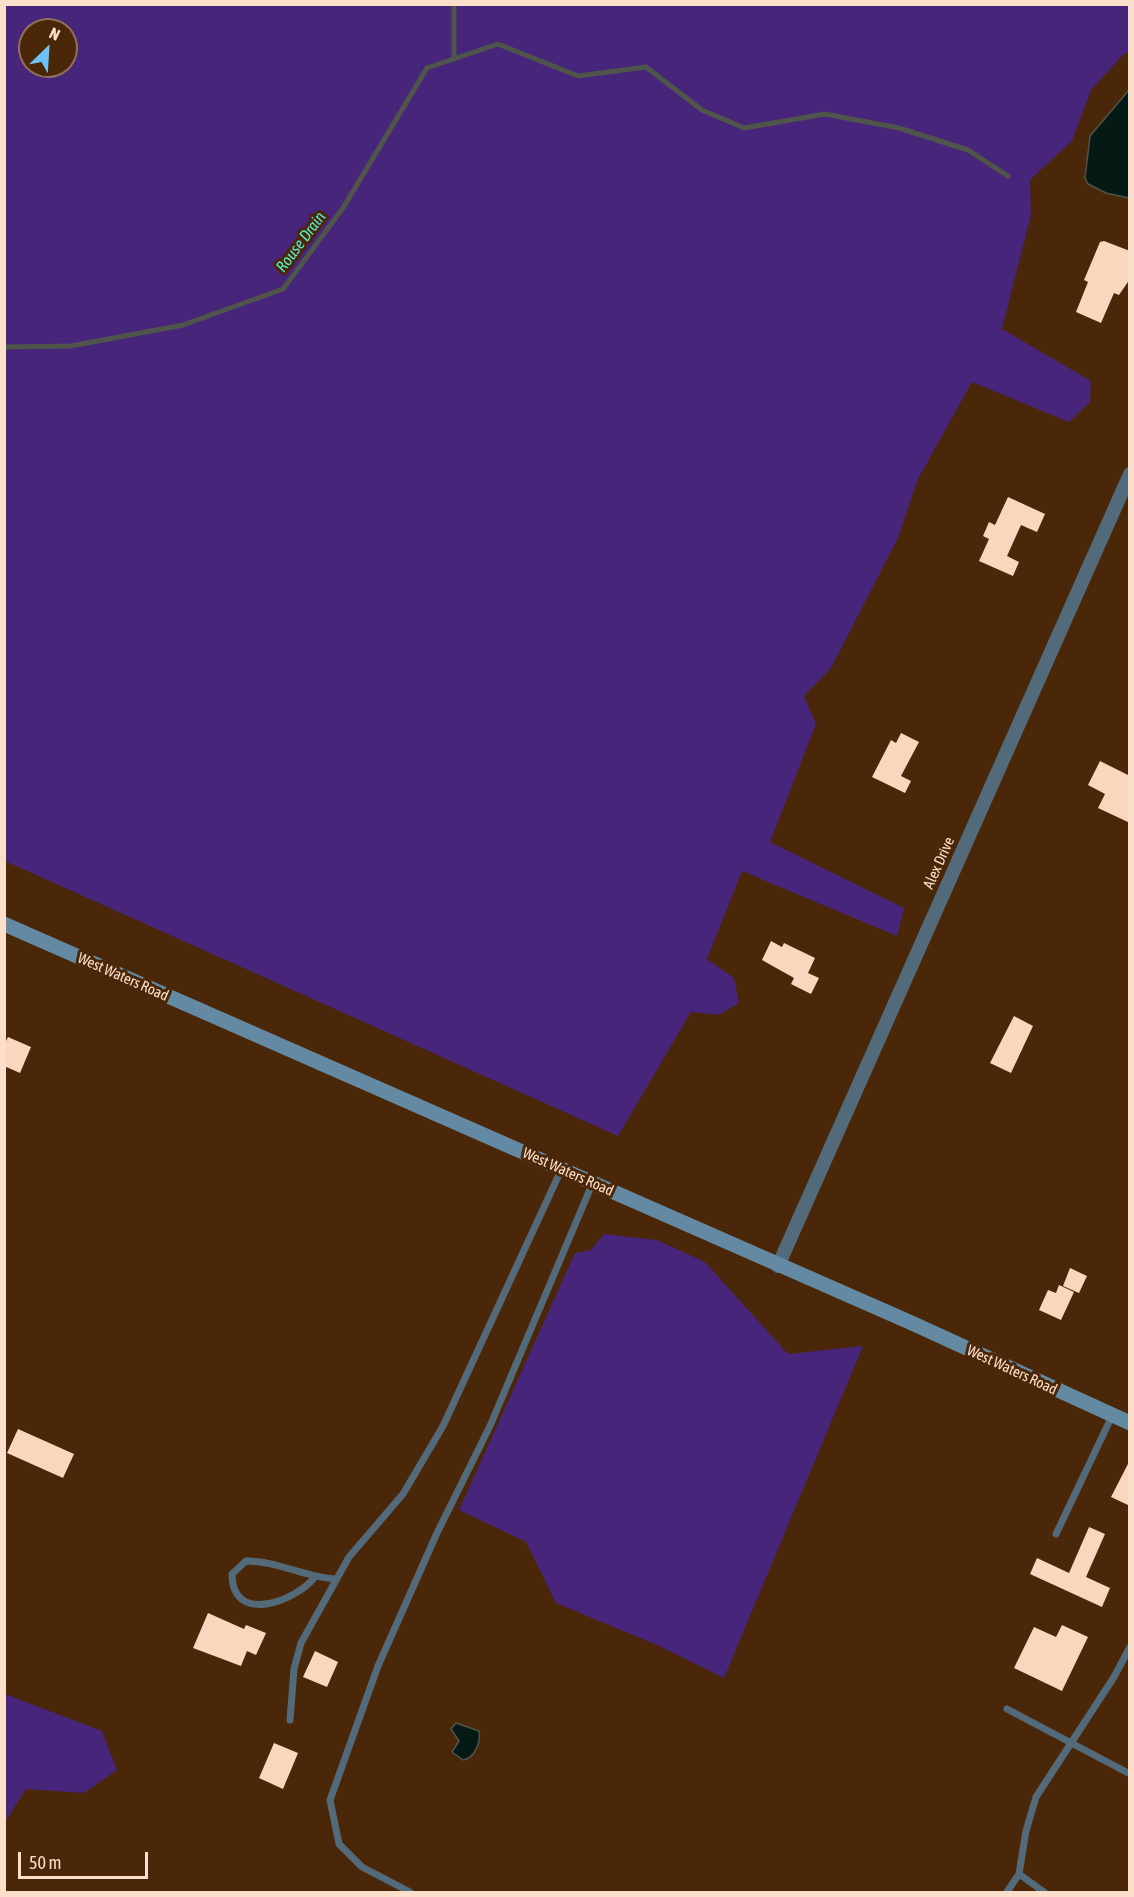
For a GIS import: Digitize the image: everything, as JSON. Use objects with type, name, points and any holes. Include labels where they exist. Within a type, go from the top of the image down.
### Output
[{"type":"street","name":"Alex Drive","points":[[778,1266],[1130,474]]},
{"type":"street","name":"West Waters Road","points":[[4,924],[562,1168],[778,1266],[914,1324],[1130,1423]]},
{"type":"lane","points":[[290,1720],[296,1655],[349,1557],[403,1494],[428,1455],[562,1168]]},
{"type":"lane","points":[[410,1893],[362,1867],[339,1844],[330,1800],[378,1666],[437,1533],[490,1426],[592,1182]]},
{"type":"lane","points":[[1056,1534],[1112,1416]]},
{"type":"lane","points":[[315,1577],[308,1586],[290,1598],[265,1604],[249,1604],[239,1599],[232,1587],[232,1574],[246,1561],[267,1561],[315,1577],[336,1579]]},
{"type":"lane","points":[[1007,1893],[1019,1874],[1026,1831],[1036,1797],[1114,1677],[1130,1647]]},
{"type":"lane","points":[[1007,1709],[1072,1741],[1130,1774]]},
{"type":"lane","points":[[1019,1874],[1044,1893]]},
{"type":"shaded area","points":[[5,4],[1129,5],[1129,51],[1091,90],[1072,141],[1030,180],[1031,215],[1002,329],[1091,381],[1090,402],[1069,422],[972,382],[918,479],[898,538],[831,668],[804,696],[816,724],[770,842],[904,908],[897,936],[742,871],[707,959],[734,978],[739,1003],[719,1015],[691,1012],[618,1136],[5,861]]},
{"type":"shaded area","points":[[604,1234],[657,1240],[705,1262],[788,1354],[863,1346],[724,1678],[657,1645],[556,1603],[526,1542],[459,1510],[575,1253],[591,1250]]},
{"type":"shaded area","points":[[5,1694],[102,1731],[117,1770],[84,1793],[26,1789],[5,1822]]},
{"type":"water","points":[[1129,90],[1129,198],[1106,193],[1088,184],[1085,178],[1090,136]]},
{"type":"water","points":[[456,1723],[479,1731],[476,1749],[471,1756],[463,1760],[452,1752],[459,1741],[451,1729]]},
{"type":"building","points":[[1104,241],[1130,251],[1130,279],[1119,295],[1114,293],[1101,323],[1076,312],[1088,282],[1084,280],[1100,242]]},
{"type":"building","points":[[1008,497],[1045,514],[1037,532],[1021,525],[1007,556],[1019,562],[1013,576],[979,561],[989,539],[983,536],[989,522],[995,525]]},
{"type":"building","points":[[901,733],[919,742],[901,776],[911,781],[905,793],[872,777],[891,740],[896,743]]},
{"type":"building","points":[[1100,761],[1130,776],[1130,823],[1098,808],[1105,794],[1088,785]]},
{"type":"building","points":[[771,941],[782,947],[784,943],[815,958],[808,973],[819,978],[811,994],[791,984],[794,978],[762,960]]},
{"type":"building","points":[[1014,1016],[1033,1026],[1011,1073],[990,1063]]},
{"type":"building","points":[[8,1037],[31,1047],[20,1073],[4,1066],[4,1045]]},
{"type":"building","points":[[1070,1268],[1087,1276],[1079,1293],[1063,1286]]},
{"type":"building","points":[[1059,1285],[1074,1292],[1061,1320],[1039,1310],[1048,1290],[1056,1293]]},
{"type":"building","points":[[18,1429],[74,1454],[63,1478],[7,1453]]},
{"type":"building","points":[[1130,1460],[1130,1506],[1111,1497]]},
{"type":"building","points":[[1089,1527],[1105,1534],[1086,1577],[1110,1588],[1102,1607],[1030,1574],[1037,1558],[1069,1573]]},
{"type":"building","points":[[208,1613],[244,1629],[246,1625],[266,1633],[256,1655],[247,1651],[241,1666],[193,1648]]},
{"type":"building","points":[[1062,1625],[1088,1637],[1062,1691],[1014,1668],[1034,1627],[1056,1637]]},
{"type":"building","points":[[315,1651],[338,1662],[327,1687],[303,1677]]},
{"type":"building","points":[[274,1743],[298,1753],[283,1789],[259,1778]]},
{"type":"waterway","name":"Rouse Drain","points":[[454,4],[454,59]]},
{"type":"waterway","points":[[4,347],[71,346],[183,325],[283,289],[343,208],[427,68],[498,44],[578,76],[646,67],[702,110],[744,128],[825,114],[899,128],[968,150],[1008,176]]}]
